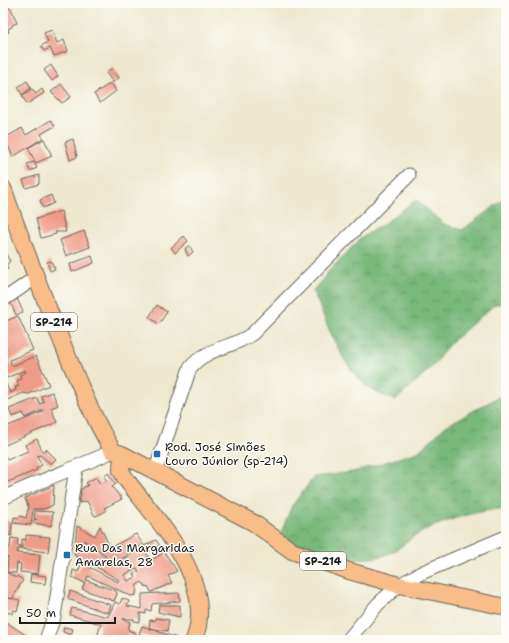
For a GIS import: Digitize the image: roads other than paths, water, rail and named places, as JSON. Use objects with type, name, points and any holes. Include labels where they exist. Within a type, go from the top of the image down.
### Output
[{"type":"main road","name":"SP-214","points":[[3,188],[35,278],[89,406],[117,453],[254,523],[292,551],[349,571],[399,585],[441,595],[506,607]]},
{"type":"main road","points":[[117,453],[121,470],[125,478],[169,535],[186,562],[196,586],[199,613],[194,640]]},
{"type":"street","points":[[155,472],[190,368],[197,359],[207,353],[240,343],[252,334],[409,175]]},
{"type":"street","points":[[3,300],[35,278]]},
{"type":"street","points":[[3,498],[44,479],[117,453]]},
{"type":"street","points":[[46,640],[54,617],[76,468]]},
{"type":"street","points":[[348,640],[378,604],[399,585],[421,573],[506,537]]},
{"type":"place","name":"Rod. José Simões Louro Júnior (sp-214)","points":[[157,454]]},
{"type":"place","name":"Rua Das Margaridas Amarelas, 28","points":[[67,555]]}]
